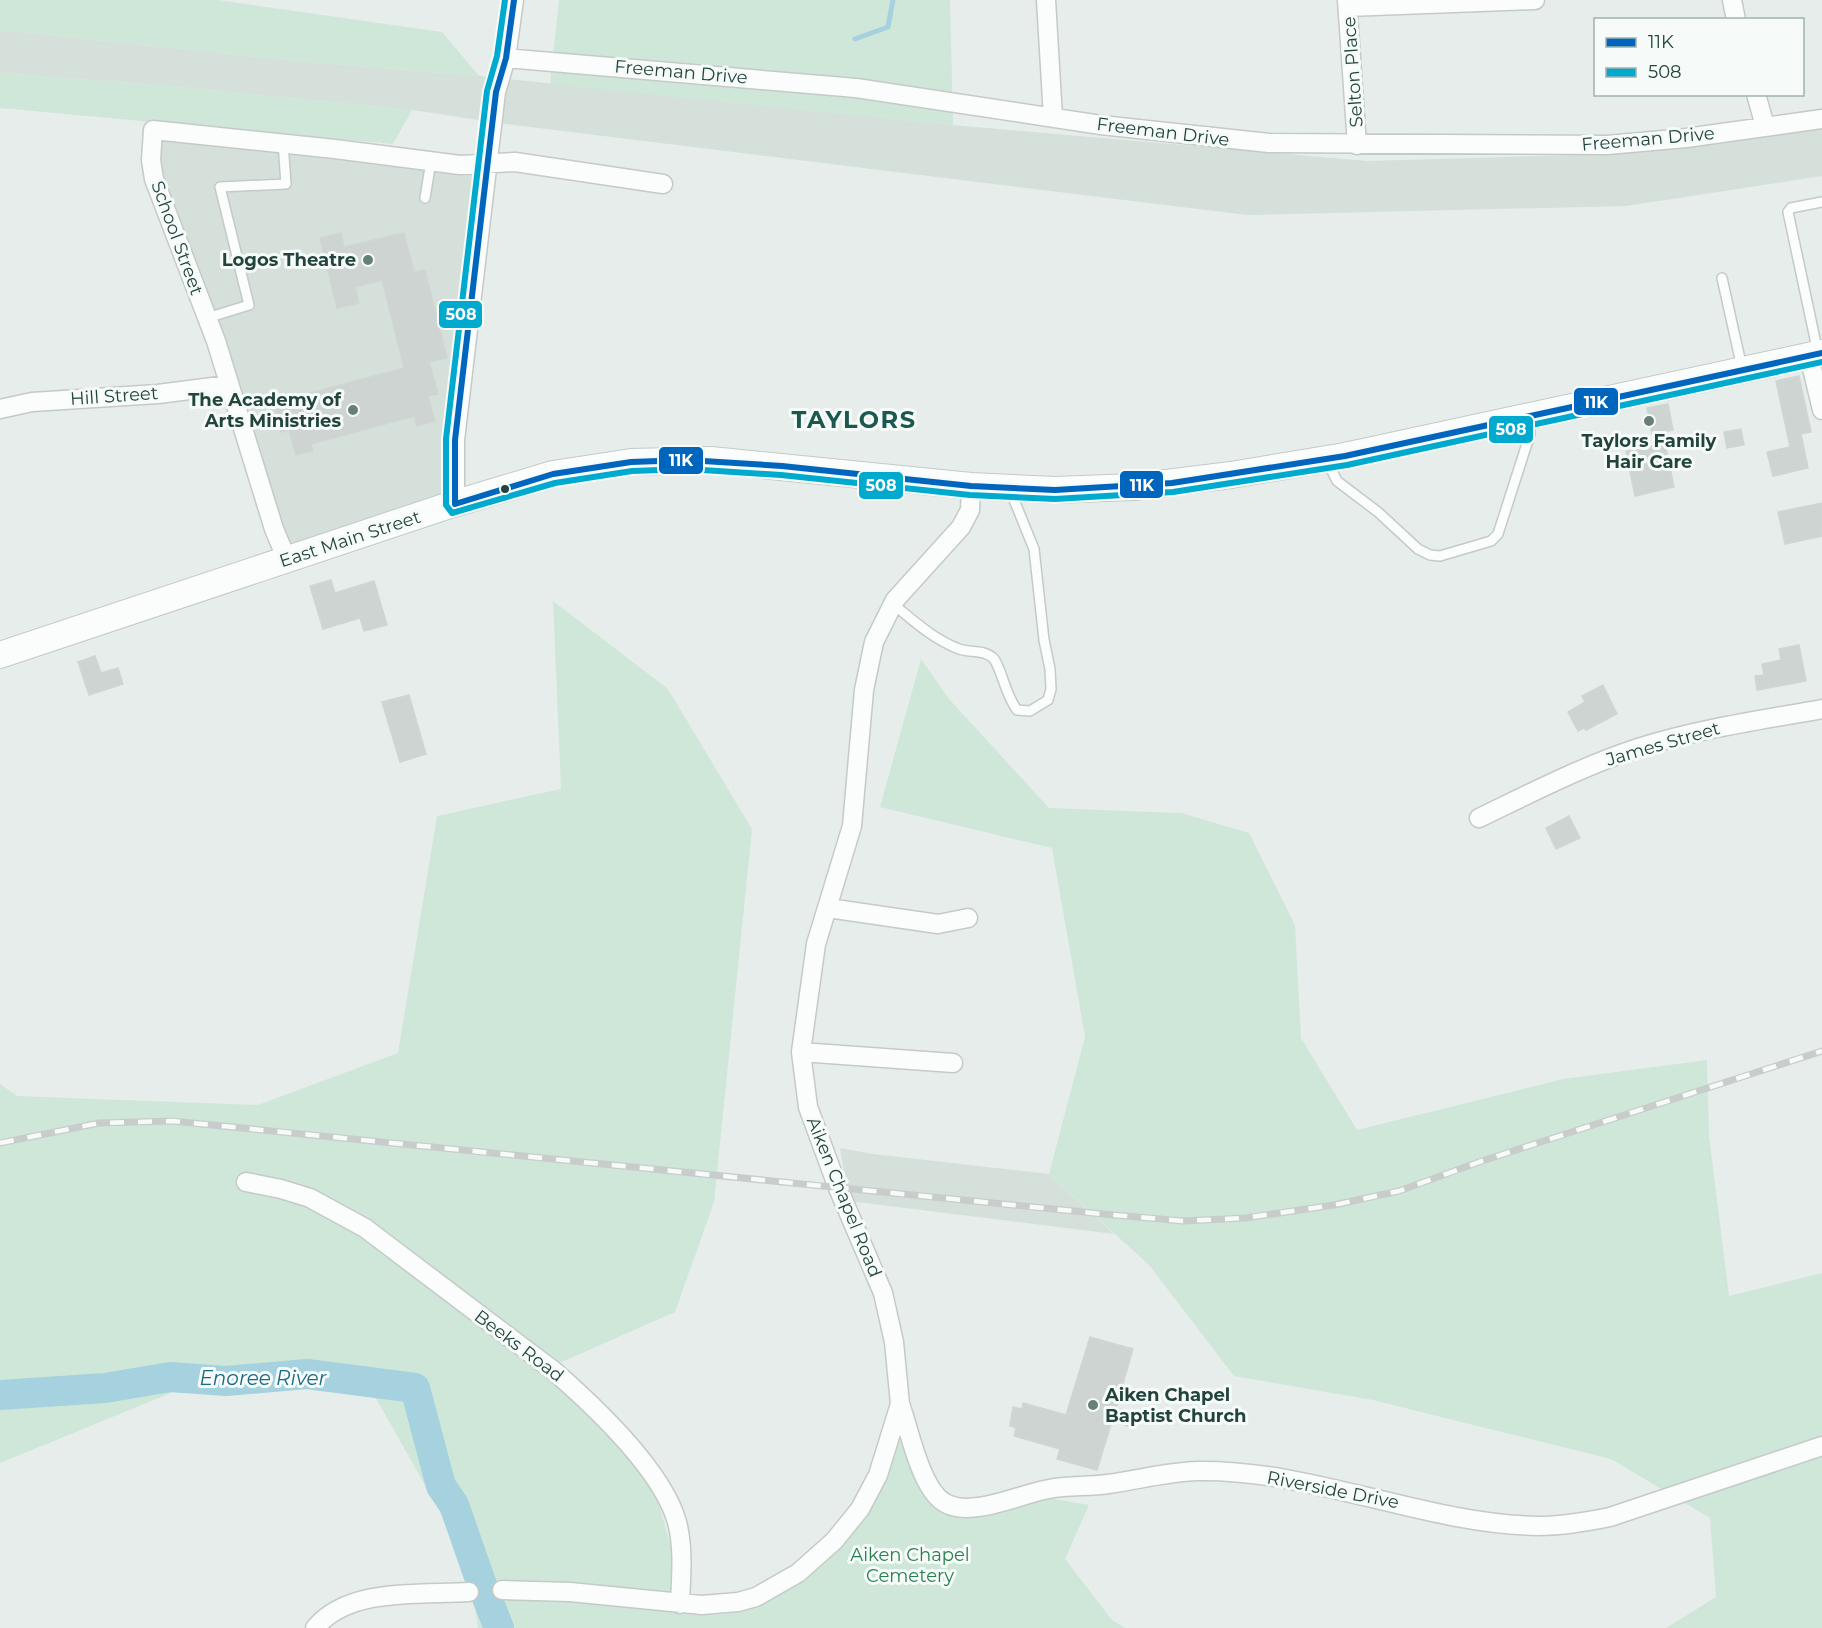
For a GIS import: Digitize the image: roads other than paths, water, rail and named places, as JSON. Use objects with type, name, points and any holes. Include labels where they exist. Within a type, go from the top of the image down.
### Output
[{"type":"street","points":[[455,504],[455,440],[487,164],[496,92],[506,58],[514,0]]},
{"type":"street","points":[[1046,0],[1053,117]]},
{"type":"street","points":[[1348,4],[1534,0]]},
{"type":"street","points":[[1732,0],[1736,18]]},
{"type":"street","name":"Selton Place","points":[[1348,4],[1358,145]]},
{"type":"street","name":"Freeman Drive","points":[[506,58],[856,88],[1217,140],[1358,145],[1607,145],[1686,138],[1822,119]]},
{"type":"street","points":[[1757,96],[1765,126]]},
{"type":"street","name":"School Street","points":[[287,560],[274,529],[207,318],[154,179],[151,160],[153,130],[284,143],[459,165],[515,162],[663,184]]},
{"type":"street","points":[[1817,355],[1822,410]]},
{"type":"street","name":"East Main Street","points":[[0,655],[455,504],[553,474],[631,462],[711,460],[971,486],[1055,490],[1134,487],[1231,475],[1326,459],[1529,418],[1817,355]]},
{"type":"street","name":"Hill Street","points":[[0,409],[32,402],[158,393],[228,385]]},
{"type":"street","name":"Aiken Chapel Road","points":[[502,1590],[570,1592],[680,1604],[720,1604],[756,1597],[782,1585],[816,1559],[834,1541],[871,1491],[887,1453],[900,1404],[894,1342],[886,1303],[808,1107],[801,1052],[816,944],[852,826],[869,662],[883,620],[893,604],[961,526],[970,510],[971,486]]},
{"type":"street","name":"James Street","points":[[1479,818],[1582,768],[1639,747],[1726,726],[1822,709]]},
{"type":"street","points":[[828,908],[938,924],[968,918]]},
{"type":"street","points":[[801,1052],[953,1063]]},
{"type":"street","name":"Beeks Road","points":[[246,1182],[310,1198],[365,1228],[554,1371],[583,1396],[639,1458],[670,1503],[681,1545],[680,1604]]},
{"type":"street","name":"Riverside Drive","points":[[900,1404],[921,1472],[932,1492],[946,1504],[966,1508],[1051,1488],[1107,1485],[1162,1473],[1204,1471],[1276,1478],[1512,1524],[1575,1524],[1610,1517],[1822,1446]]},
{"type":"street","points":[[315,1628],[335,1610],[356,1601],[469,1592]]},
{"type":"lane","points":[[207,318],[249,305],[220,187],[286,184],[284,143]]},
{"type":"lane","points":[[425,198],[431,161]]},
{"type":"lane","points":[[1817,355],[1788,212],[1791,208],[1822,202]]},
{"type":"lane","points":[[1722,278],[1742,371]]},
{"type":"lane","points":[[1326,459],[1337,481],[1378,512],[1418,549],[1440,556],[1491,541],[1498,534],[1530,434],[1529,418]]},
{"type":"lane","points":[[893,604],[931,635],[961,650],[982,652],[993,659],[1007,697],[1017,710],[1030,711],[1048,700],[1052,689],[1034,549],[1008,488]]},
{"type":"waterway","points":[[855,39],[888,27],[893,0]]},
{"type":"waterway","name":"Enoree River","points":[[0,1395],[105,1388],[170,1377],[226,1381],[307,1374],[415,1388],[441,1486],[454,1505],[499,1628]]},
{"type":"railway","points":[[0,1143],[99,1123],[172,1121],[1103,1214],[1183,1221],[1245,1218],[1334,1205],[1399,1191],[1479,1162],[1822,1051]]},
{"type":"place","name":"Logos Theatre","points":[[368,260]]},
{"type":"place","name":"The Academy of Arts Ministries","points":[[353,410]]},
{"type":"place","name":"Taylors Family Hair Care","points":[[1649,421]]},
{"type":"place","name":"Aiken Chapel Baptist Church","points":[[1093,1405]]},
{"type":"district","name":"TAYLORS","points":[[854,420]]},
{"type":"park label","name":"Aiken Chapel Cemetery","points":[[910,1565]]}]
